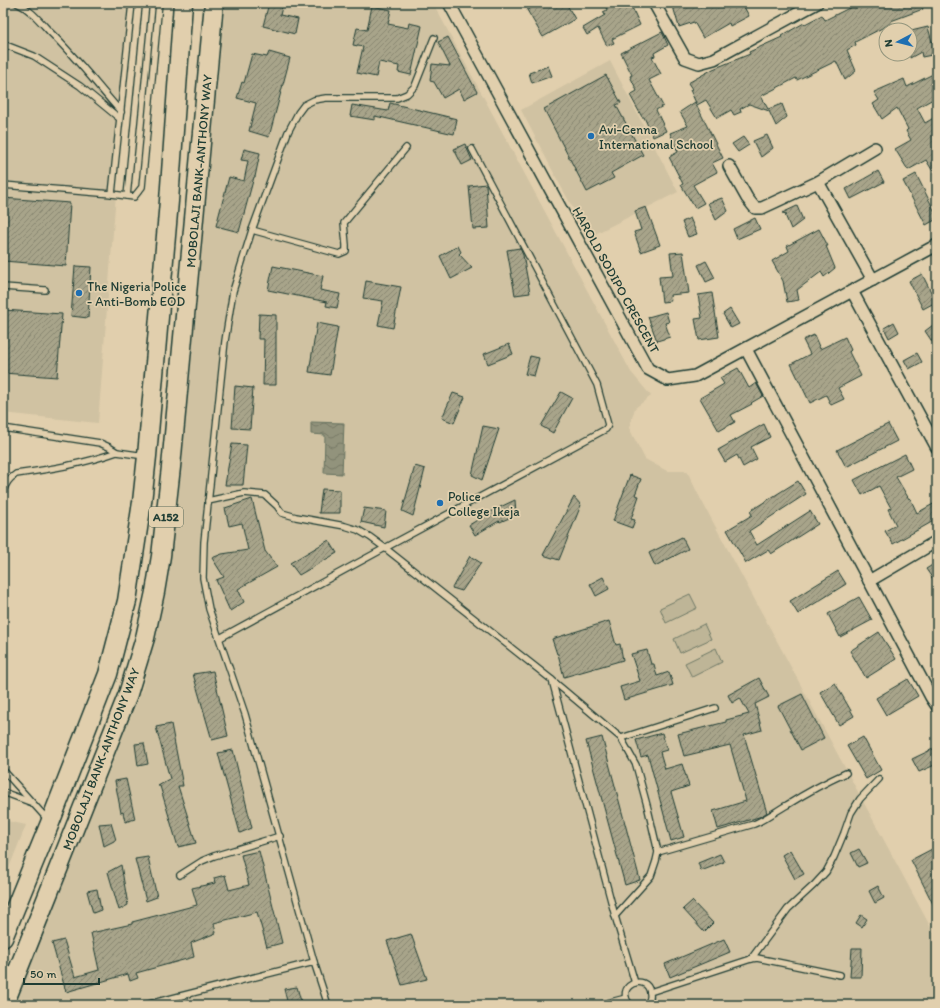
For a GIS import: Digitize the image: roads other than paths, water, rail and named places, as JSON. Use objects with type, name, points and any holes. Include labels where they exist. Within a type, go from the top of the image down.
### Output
[{"type":"main road","name":"MOBOLAJI BANK-ANTHONY WAY","points":[[3,938],[108,674],[127,601],[147,456],[177,104],[183,3]]},
{"type":"main road","name":"MOBOLAJI BANK-ANTHONY WAY","points":[[4,1005],[128,694],[138,665],[147,630],[162,556],[214,3]]},
{"type":"main road","points":[[180,43],[188,64],[197,67],[202,65],[205,60],[210,44]]},
{"type":"main road","points":[[177,104],[184,80],[192,74],[199,78],[202,82],[204,104]]},
{"type":"street","name":"HAROLD SODIPO CRESCENT","points":[[449,3],[648,369],[668,380],[695,376],[937,245]]},
{"type":"street","points":[[654,3],[685,58],[699,64],[714,59],[817,3]]},
{"type":"street","points":[[729,166],[747,198],[755,208],[762,208],[818,182],[875,148]]},
{"type":"street","points":[[818,182],[873,280]]},
{"type":"street","points":[[852,291],[937,448]]},
{"type":"street","points":[[746,349],[937,706]]},
{"type":"street","points":[[869,581],[937,541]]},
{"type":"lane","points":[[16,3],[29,10],[69,51],[121,112]]},
{"type":"lane","points":[[112,194],[132,3]]},
{"type":"lane","points":[[127,196],[146,3]]},
{"type":"lane","points":[[3,185],[134,197],[142,187],[159,3]]},
{"type":"lane","points":[[328,1005],[314,962],[245,714],[209,609],[203,578],[204,542],[225,341],[233,290],[252,230],[288,132],[298,113],[304,105],[314,100],[326,98],[397,98],[407,94],[415,86],[434,38]]},
{"type":"lane","points":[[3,44],[34,56],[80,86],[119,118]]},
{"type":"lane","points":[[252,230],[339,254],[346,251],[344,223],[406,148]]},
{"type":"lane","points":[[220,638],[606,429],[608,425],[597,385],[472,149]]},
{"type":"lane","points":[[3,287],[45,290]]},
{"type":"lane","points":[[3,428],[100,443],[117,452],[147,456]]},
{"type":"lane","points":[[3,492],[9,478],[16,474],[67,467],[117,452]]},
{"type":"lane","points":[[208,501],[244,493],[265,495],[282,513],[345,526],[370,536],[552,680],[621,738],[636,765],[658,852],[650,876],[615,916]]},
{"type":"lane","points":[[552,680],[615,916],[636,982]]},
{"type":"lane","points":[[621,738],[714,708]]},
{"type":"lane","points":[[3,770],[50,823]]},
{"type":"lane","points":[[658,852],[754,824],[767,818],[825,783],[846,773]]},
{"type":"lane","points":[[751,958],[788,909],[826,872],[842,839],[851,813],[860,799],[879,779]]},
{"type":"lane","points":[[3,792],[32,803]]},
{"type":"lane","points":[[180,874],[214,856],[280,836]]},
{"type":"lane","points":[[650,992],[751,958],[764,959],[840,975]]},
{"type":"lane","points":[[145,1005],[314,962]]},
{"type":"lane","points":[[631,1005],[626,998],[626,990],[636,982],[643,983],[650,992],[650,1000],[646,1005]]},
{"type":"lane","points":[[599,1005],[626,998]]},
{"type":"water","points":[[311,422],[344,423],[342,474],[324,473],[325,435],[311,434]]},
{"type":"place","name":"Avi-Cenna International School","points":[[591,136]]},
{"type":"place","name":"The Nigeria Police - Anti-Bomb EOD","points":[[79,293]]},
{"type":"place","name":"Police College Ikeja","points":[[440,503]]}]
